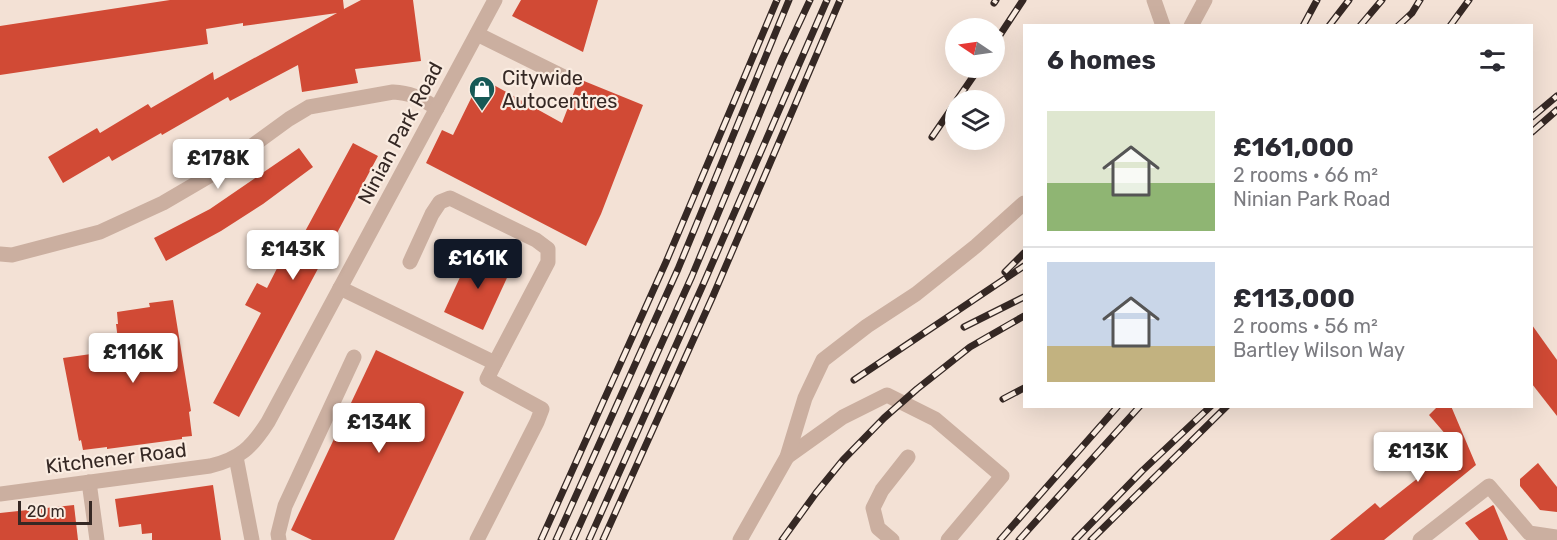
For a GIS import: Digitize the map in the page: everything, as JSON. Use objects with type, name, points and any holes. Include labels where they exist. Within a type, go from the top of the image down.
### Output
[{"type":"street","name":"Ninian Park Road","points":[[236,457],[248,449],[268,422],[495,0]]},
{"type":"street","points":[[1154,0],[1162,24]]},
{"type":"street","points":[[1192,24],[1204,0]]},
{"type":"street","points":[[477,34],[566,78]]},
{"type":"street","points":[[0,254],[12,255],[100,232],[163,203],[216,172],[289,119],[309,108],[393,92],[415,95],[437,108]]},
{"type":"street","points":[[410,262],[440,202],[450,198],[536,240],[548,249],[548,262],[487,380],[542,409],[477,540]]},
{"type":"street","points":[[740,540],[787,457],[805,398],[823,360],[867,326],[916,294],[976,246],[1023,204]]},
{"type":"street","points":[[340,288],[495,363]]},
{"type":"street","points":[[279,540],[278,534],[285,506],[354,357]]},
{"type":"street","points":[[787,457],[843,417],[887,395],[935,419],[1002,476],[948,540]]},
{"type":"street","points":[[236,457],[252,540]]},
{"type":"street","name":"Kitchener Road","points":[[0,494],[210,466],[236,457]]},
{"type":"street","points":[[892,540],[878,528],[873,508],[882,490],[908,457]]},
{"type":"street","points":[[89,482],[97,540]]},
{"type":"street","points":[[1420,540],[1489,486],[1528,537],[1557,537]]},
{"type":"building","points":[[170,0],[343,0],[344,9],[361,0],[413,0],[421,61],[355,69],[358,83],[302,92],[298,65],[230,101],[228,97],[112,161],[109,156],[63,183],[48,157],[97,128],[100,133],[148,104],[151,108],[213,72],[214,80],[337,13],[206,29],[208,44],[0,75],[0,26]]},
{"type":"building","points":[[521,0],[598,0],[583,52],[512,16]]},
{"type":"building","points":[[481,78],[562,123],[579,79],[643,105],[601,214],[586,246],[426,163],[442,130],[453,135]]},
{"type":"building","points":[[353,143],[378,156],[239,417],[213,403],[261,313],[245,305],[257,283],[267,288],[295,233],[302,237]]},
{"type":"building","points":[[299,148],[313,167],[263,204],[221,231],[166,261],[154,238],[210,209]]},
{"type":"building","points":[[473,249],[512,267],[483,330],[444,312]]},
{"type":"building","points":[[173,300],[191,411],[189,412],[192,436],[107,449],[107,447],[83,450],[81,440],[79,441],[63,358],[119,348],[117,312],[150,307],[149,303]]},
{"type":"building","points":[[1533,326],[1557,360],[1557,416],[1533,385]]},
{"type":"building","points":[[376,350],[464,392],[394,540],[312,540],[291,530]]},
{"type":"building","points":[[1436,408],[1452,408],[1476,465],[1384,540],[1330,540],[1375,503],[1380,508],[1418,478],[1410,466],[1447,436],[1429,415]]},
{"type":"building","points":[[1538,463],[1557,487],[1557,512],[1540,510],[1520,486],[1520,479]]},
{"type":"building","points":[[213,485],[221,540],[152,540],[152,533],[142,534],[141,524],[119,527],[115,499]]},
{"type":"building","points":[[74,505],[78,540],[0,540],[0,513]]},
{"type":"building","points":[[1493,505],[1508,540],[1479,540],[1465,523]]},
{"type":"railway","points":[[541,540],[666,262],[777,0]]},
{"type":"railway","points":[[556,540],[678,269],[789,0]]},
{"type":"railway","points":[[573,540],[692,276],[782,60],[810,0]]},
{"type":"railway","points":[[589,540],[827,0]]},
{"type":"railway","points":[[603,540],[713,296],[840,0]]},
{"type":"railway","points":[[1005,27],[1023,0]]},
{"type":"railway","points":[[1304,24],[1317,0]]},
{"type":"railway","points":[[1331,24],[1349,0]]},
{"type":"railway","points":[[1362,24],[1382,0]]},
{"type":"railway","points":[[1400,24],[1412,13],[1420,0]]},
{"type":"railway","points":[[1451,24],[1469,0]]},
{"type":"railway","points":[[964,90],[972,78]]},
{"type":"railway","points":[[1533,116],[1557,96]]},
{"type":"railway","points":[[1533,131],[1557,110]]},
{"type":"railway","points":[[932,137],[945,118]]},
{"type":"railway","points":[[1005,272],[1023,254]]},
{"type":"railway","points":[[854,380],[1023,267]]},
{"type":"railway","points":[[964,327],[1023,298]]},
{"type":"railway","points":[[782,540],[843,460],[884,418],[970,347],[1023,317]]},
{"type":"railway","points":[[1003,399],[1023,389]]},
{"type":"railway","points":[[1000,540],[1116,408]]},
{"type":"railway","points":[[1019,540],[1138,408]]},
{"type":"railway","points":[[1075,540],[1142,471],[1209,408]]},
{"type":"railway","points":[[1091,540],[1225,408]]},
{"type":"place","name":"Citywide Autocentres","points":[[482,112]]}]
